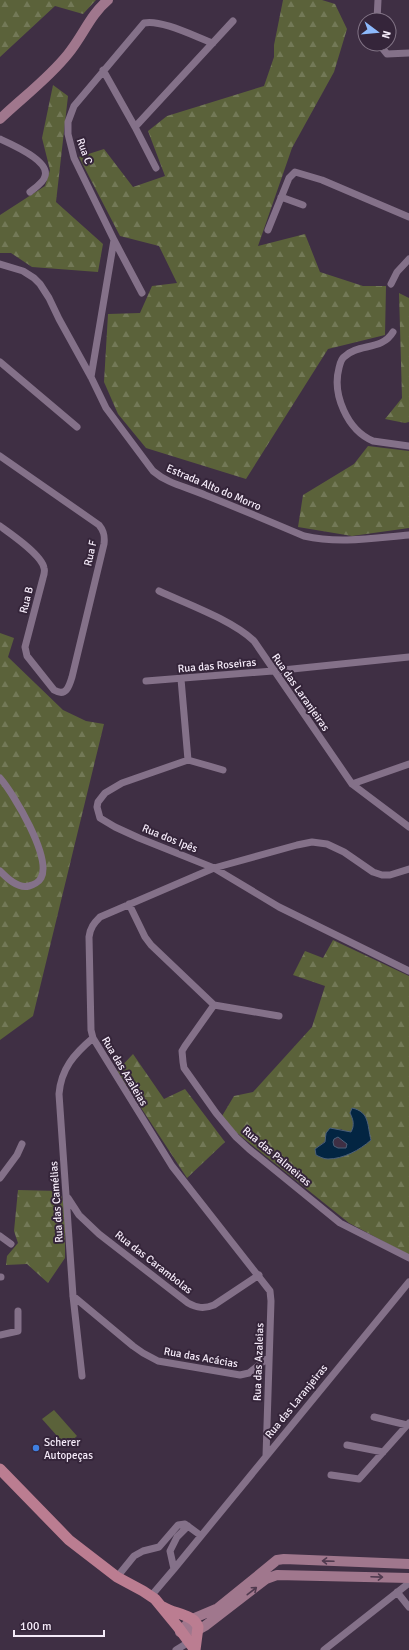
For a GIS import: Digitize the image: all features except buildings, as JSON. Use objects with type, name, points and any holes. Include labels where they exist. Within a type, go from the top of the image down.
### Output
[{"type":"main road","points":[[0,119],[50,74],[68,54],[94,14],[108,0]]},
{"type":"main road","points":[[0,1469],[69,1540],[117,1577],[150,1596],[168,1610],[192,1619],[197,1623],[198,1630],[193,1647]]},
{"type":"main road","points":[[180,1632],[192,1619],[218,1608],[277,1560],[284,1559],[409,1564]]},
{"type":"main road","points":[[180,1632],[198,1630],[212,1622],[266,1579],[277,1575],[409,1578]]},
{"type":"main road","points":[[160,1604],[193,1647]]},
{"type":"street","points":[[377,12],[378,0]]},
{"type":"street","name":"Rua C","points":[[142,293],[74,158],[68,134],[68,122],[74,106],[144,23],[151,21],[161,23],[213,44]]},
{"type":"street","points":[[135,127],[233,21]]},
{"type":"street","points":[[386,52],[388,54],[409,53]]},
{"type":"street","points":[[103,70],[156,168]]},
{"type":"street","points":[[0,139],[33,157],[43,166],[46,175],[44,179],[30,192]]},
{"type":"street","points":[[268,230],[292,173],[299,172],[322,180],[409,217]]},
{"type":"street","points":[[281,197],[303,205]]},
{"type":"street","points":[[91,377],[114,240]]},
{"type":"street","points":[[391,284],[397,272],[409,259]]},
{"type":"street","name":"Estrada Alto do Morro","points":[[0,264],[23,271],[40,284],[49,298],[106,408],[153,470],[169,482],[204,494],[304,536],[317,539],[343,540],[409,535]]},
{"type":"street","points":[[392,332],[389,339],[384,343],[360,350],[343,358],[338,373],[338,395],[353,425],[368,439],[409,446]]},
{"type":"street","points":[[0,362],[77,427]]},
{"type":"street","name":"Rua F","points":[[0,456],[99,525],[103,530],[105,538],[69,688],[64,692],[59,693],[54,690]]},
{"type":"street","name":"Rua B","points":[[0,526],[37,557],[44,568],[44,578],[26,647],[27,656],[54,690]]},
{"type":"street","name":"Rua das Laranjeiras","points":[[159,591],[230,624],[245,633],[254,641],[273,671],[352,784],[409,827]]},
{"type":"street","name":"Rua das Roseiras","points":[[146,681],[273,671],[409,657]]},
{"type":"street","points":[[181,679],[188,760],[223,770]]},
{"type":"street","name":"Rua dos Ipês","points":[[188,760],[122,783],[100,797],[97,807],[100,818],[115,827],[214,868],[279,907],[409,971]]},
{"type":"street","points":[[352,784],[409,764]]},
{"type":"street","points":[[0,778],[21,808],[41,855],[43,870],[41,878],[35,884],[26,887],[7,878],[0,871]]},
{"type":"street","name":"Rua das Azaleias","points":[[266,1456],[270,1291],[172,1166],[93,1038],[91,1030],[89,953],[90,930],[100,917],[214,868],[312,842],[327,844],[344,852],[373,872],[382,875],[390,875],[409,869]]},
{"type":"street","points":[[129,904],[145,937],[151,945],[214,1005],[279,1016]]},
{"type":"street","name":"Rua das Palmeiras","points":[[214,1005],[185,1046],[182,1055],[184,1068],[216,1113],[236,1137],[249,1149],[340,1223],[409,1258]]},
{"type":"street","name":"Rua das Camélias","points":[[82,1376],[73,1296],[60,1108],[60,1087],[71,1059],[93,1038]]},
{"type":"street","points":[[0,1178],[17,1155],[22,1144]]},
{"type":"street","name":"Rua das Carambolas","points":[[67,1197],[78,1215],[99,1234],[188,1303],[195,1306],[207,1308],[214,1305],[259,1276]]},
{"type":"street","points":[[0,1236],[10,1244]]},
{"type":"street","name":"Rua das Laranjeiras","points":[[150,1596],[174,1569],[200,1535],[409,1282]]},
{"type":"street","name":"Rua das Acácias","points":[[73,1296],[133,1346],[158,1361],[240,1375],[249,1373],[269,1357]]},
{"type":"street","points":[[0,1335],[18,1331],[18,1311]]},
{"type":"street","points":[[374,1417],[408,1424]]},
{"type":"street","points":[[331,1475],[359,1478],[408,1424]]},
{"type":"street","points":[[347,1445],[383,1452]]},
{"type":"street","points":[[117,1577],[138,1553],[159,1547],[178,1525],[184,1524],[200,1535]]},
{"type":"street","points":[[174,1569],[169,1554],[171,1547],[183,1529],[188,1526]]},
{"type":"street","points":[[169,1534],[175,1540]]},
{"type":"street","points":[[159,1547],[169,1554]]},
{"type":"street","points":[[324,1650],[409,1583]]},
{"type":"street","points":[[397,1592],[409,1607]]},
{"type":"street","points":[[176,1650],[193,1647]]},
{"type":"green space","points":[[0,0],[96,0],[83,14],[55,6],[0,57]]},
{"type":"green space","points":[[283,0],[322,0],[335,4],[347,29],[334,72],[292,148],[258,246],[305,234],[320,272],[363,286],[386,286],[385,335],[328,349],[246,479],[146,448],[118,414],[104,382],[108,314],[140,313],[152,286],[177,283],[159,246],[120,236],[79,157],[104,149],[133,187],[165,176],[148,131],[167,116],[264,86],[274,57],[274,45]]},
{"type":"green space","points":[[53,85],[68,96],[56,202],[103,244],[98,272],[32,267],[11,253],[0,253],[0,215],[45,186],[50,170],[42,138]]},
{"type":"green space","points":[[399,293],[409,298],[409,422],[405,423],[385,419],[402,398]]},
{"type":"green space","points":[[368,446],[409,451],[409,528],[352,536],[298,527],[303,495],[354,464]]},
{"type":"green space","points":[[0,633],[14,638],[8,657],[63,710],[86,721],[104,724],[33,1016],[0,1040]]},
{"type":"green space","points":[[333,940],[409,976],[409,1255],[349,1223],[237,1133],[222,1116],[234,1096],[253,1092],[312,1027],[325,986],[293,975],[305,951],[323,958]],"holes":[[[365,1115],[371,1140],[356,1151],[345,1155],[315,1149],[341,1129],[346,1132],[351,1132],[353,1128],[353,1119]]]},
{"type":"green space","points":[[133,1054],[164,1099],[185,1089],[225,1142],[187,1178],[117,1071]]},
{"type":"green space","points":[[18,1190],[60,1191],[65,1209],[65,1258],[48,1283],[27,1264],[6,1265],[7,1256],[18,1243],[14,1231]]},
{"type":"green space","points":[[54,1410],[77,1436],[66,1446],[42,1419]]},
{"type":"water","points":[[352,1108],[358,1110],[365,1116],[371,1140],[357,1150],[345,1156],[334,1159],[326,1159],[316,1155],[315,1149],[325,1142],[326,1133],[330,1128],[351,1132],[353,1122],[350,1113]],"holes":[[[338,1137],[347,1144],[346,1148],[338,1148],[334,1146],[333,1142],[334,1139]]]},
{"type":"place","name":"Scherer Autopeças","points":[[36,1448]]}]
